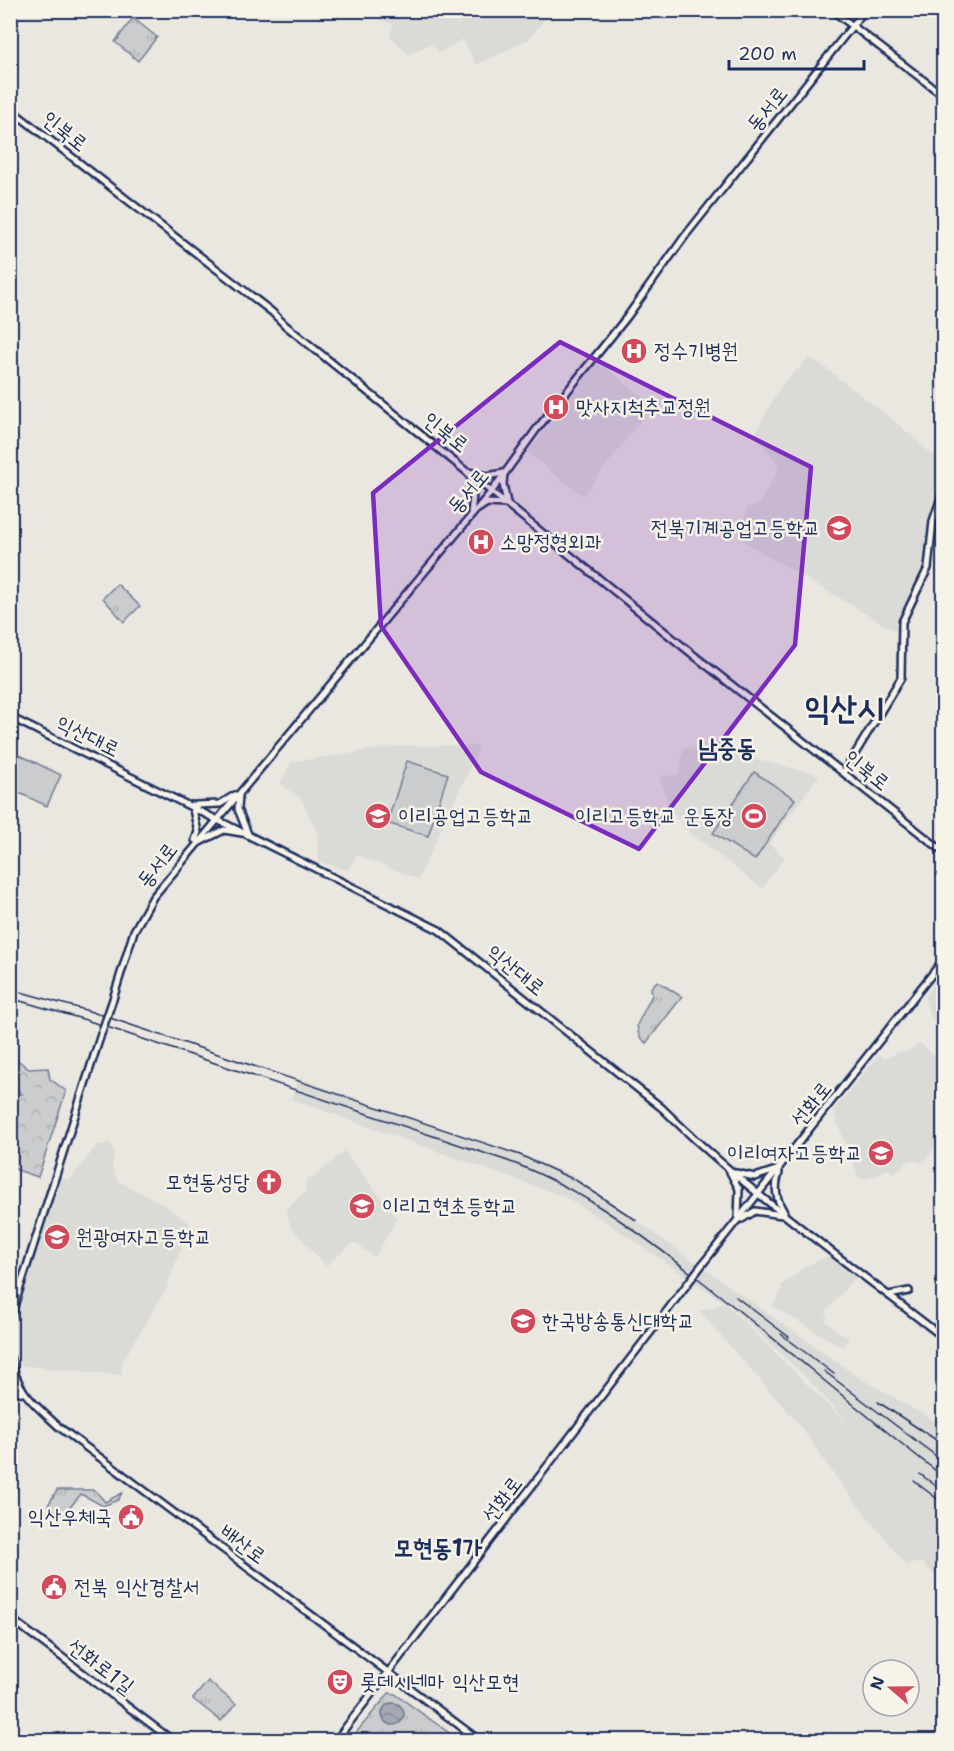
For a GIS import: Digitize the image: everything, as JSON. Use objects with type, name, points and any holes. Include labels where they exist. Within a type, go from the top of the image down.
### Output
[{"type":"street","points":[[832,10],[944,96]]},
{"type":"street","name":"동서로","points":[[18,1291],[140,917],[194,845],[471,513],[492,491],[627,317],[685,236],[865,10]]},
{"type":"street","name":"인북로","points":[[10,109],[272,312],[507,504],[944,852]]},
{"type":"street","points":[[468,472],[487,476],[504,473],[503,484],[507,504],[487,503],[471,513],[473,488],[468,472]]},
{"type":"street","points":[[844,772],[901,678],[902,622],[928,567],[933,520],[944,489]]},
{"type":"street","name":"익산대로","points":[[10,717],[192,805],[439,930],[662,1108],[729,1170],[787,1217],[944,1338]]},
{"type":"street","points":[[194,845],[198,832],[192,805],[220,804],[239,793]]},
{"type":"street","points":[[194,845],[214,833],[224,831],[248,834],[238,809],[239,793]]},
{"type":"street","name":"선화로","points":[[336,1740],[701,1266],[944,960]]},
{"type":"street","points":[[729,1170],[748,1177],[762,1176],[780,1168]]},
{"type":"street","points":[[780,1168],[775,1186],[778,1202],[787,1217]]},
{"type":"street","points":[[729,1170],[739,1189],[741,1203],[738,1221]]},
{"type":"street","points":[[738,1221],[755,1211],[772,1212],[787,1217]]},
{"type":"street","points":[[10,1302],[18,1291]]},
{"type":"street","points":[[10,1319],[18,1291]]},
{"type":"street","points":[[889,1295],[909,1291]]},
{"type":"street","name":"배산로","points":[[10,1356],[16,1381],[24,1395],[59,1427],[479,1740]]},
{"type":"street","points":[[10,1386],[24,1395]]},
{"type":"street","name":"선화로1길","points":[[10,1618],[172,1740]]},
{"type":"highlighted area","points":[[560,342],[811,467],[795,645],[639,849],[481,772],[381,626],[373,493]]},
{"type":"shaded area","points":[[544,10],[544,20],[529,39],[476,65],[463,39],[439,53],[432,43],[408,55],[390,35],[393,24],[355,11]]},
{"type":"shaded area","points":[[808,359],[815,360],[898,424],[943,464],[943,477],[929,522],[925,566],[896,624],[897,632],[744,542],[743,524],[747,508],[759,504],[776,474],[778,463],[754,435],[781,386]]},
{"type":"shaded area","points":[[598,361],[653,405],[583,496],[527,453]]},
{"type":"shaded area","name":"이리공업고등학교","points":[[401,746],[480,746],[418,879],[357,855],[348,870],[319,862],[317,833],[302,800],[280,783],[291,762]]},
{"type":"shaded area","points":[[683,748],[720,750],[819,775],[769,844],[785,857],[762,889],[683,827],[684,825],[671,812],[659,776],[679,775]]},
{"type":"shaded area","points":[[943,971],[944,1023],[933,1019],[925,997]]},
{"type":"shaded area","points":[[920,1043],[943,1064],[943,1149],[937,1144],[923,1163],[911,1160],[893,1173],[887,1169],[867,1179],[859,1178],[833,1111],[879,1055],[884,1058],[907,1052]]},
{"type":"shaded area","points":[[298,1078],[569,1173],[855,1375],[943,1426],[943,1582],[921,1562],[906,1565],[839,1481],[798,1423],[699,1311],[725,1303],[852,1429],[812,1383],[731,1307],[602,1219],[565,1197],[291,1099]]},
{"type":"shaded area","points":[[111,1143],[114,1152],[112,1167],[118,1181],[163,1204],[190,1224],[166,1289],[122,1362],[122,1375],[17,1365],[11,1330],[26,1278],[61,1178],[70,1180],[97,1145]]},
{"type":"shaded area","points":[[344,1151],[397,1218],[375,1257],[354,1242],[326,1266],[291,1227],[286,1210],[305,1192],[307,1178],[313,1179]]},
{"type":"shaded area","points":[[828,1256],[856,1277],[825,1312],[828,1316],[825,1321],[849,1339],[842,1347],[772,1306],[783,1289],[781,1286],[806,1266]]},
{"type":"green space","points":[[133,18],[157,37],[138,61],[115,42]]},
{"type":"green space","points":[[117,584],[140,606],[124,622],[103,598]]},
{"type":"green space","points":[[20,755],[61,775],[47,806],[11,789],[11,776]]},
{"type":"green space","points":[[407,761],[448,774],[428,836],[387,823]]},
{"type":"green space","name":"이리고등학교 운동장","points":[[754,772],[795,799],[755,860],[713,833]]},
{"type":"green space","points":[[657,981],[682,997],[646,1043],[639,1036],[637,1025],[652,995],[651,988]]},
{"type":"green space","points":[[10,1054],[29,1069],[48,1068],[50,1079],[66,1091],[38,1177],[11,1168],[11,1095],[22,1094],[11,1084]]},
{"type":"green space","points":[[57,1490],[95,1490],[105,1502],[122,1493],[118,1500],[103,1506],[81,1494],[63,1516],[48,1505]]},
{"type":"green space","points":[[208,1681],[236,1704],[221,1721],[193,1699]]},
{"type":"green space","points":[[389,1693],[395,1694],[459,1740],[350,1740]]},
{"type":"water","points":[[389,1703],[397,1703],[404,1710],[404,1718],[397,1725],[389,1725],[382,1718],[382,1710]]},
{"type":"railway","points":[[10,989],[89,1011],[520,1155],[577,1181],[636,1220]]},
{"type":"railway","points":[[10,998],[86,1020],[505,1160],[556,1182],[603,1209],[669,1256],[944,1477]]},
{"type":"railway","points":[[736,1297],[789,1337]]},
{"type":"railway","points":[[781,1334],[834,1374]]},
{"type":"railway","points":[[824,1371],[944,1462]]},
{"type":"railway","points":[[878,1402],[944,1445]]},
{"type":"railway","points":[[920,1474],[944,1492]]},
{"type":"railway","points":[[914,1481],[944,1504]]},
{"type":"place","name":"정수기병원","points":[[634,351]]},
{"type":"place","name":"맛사지척추교정원","points":[[556,407]]},
{"type":"place","name":"전북기계공업고등학교","points":[[839,528]]},
{"type":"place","name":"소망정형외과","points":[[481,542]]},
{"type":"place","name":"이리공업고등학교","points":[[378,816]]},
{"type":"place","name":"이리고등학교 운동장","points":[[754,816]]},
{"type":"place","name":"이리여자고등학교","points":[[881,1153]]},
{"type":"place","name":"모현동성당","points":[[269,1182]]},
{"type":"place","name":"이리고현초등학교","points":[[362,1206]]},
{"type":"place","name":"원광여자고등학교","points":[[57,1237]]},
{"type":"place","name":"한국방송통신대학교","points":[[523,1321]]},
{"type":"place","name":"익산우체국","points":[[131,1517]]},
{"type":"place","name":"전북 익산경찰서","points":[[54,1587]]},
{"type":"place","name":"롯데시네마 익산모현","points":[[340,1682]]},
{"type":"district","name":"익산시","points":[[844,707]]},
{"type":"district","name":"남중동","points":[[727,748]]},
{"type":"district","name":"모현동1가","points":[[438,1548]]}]
